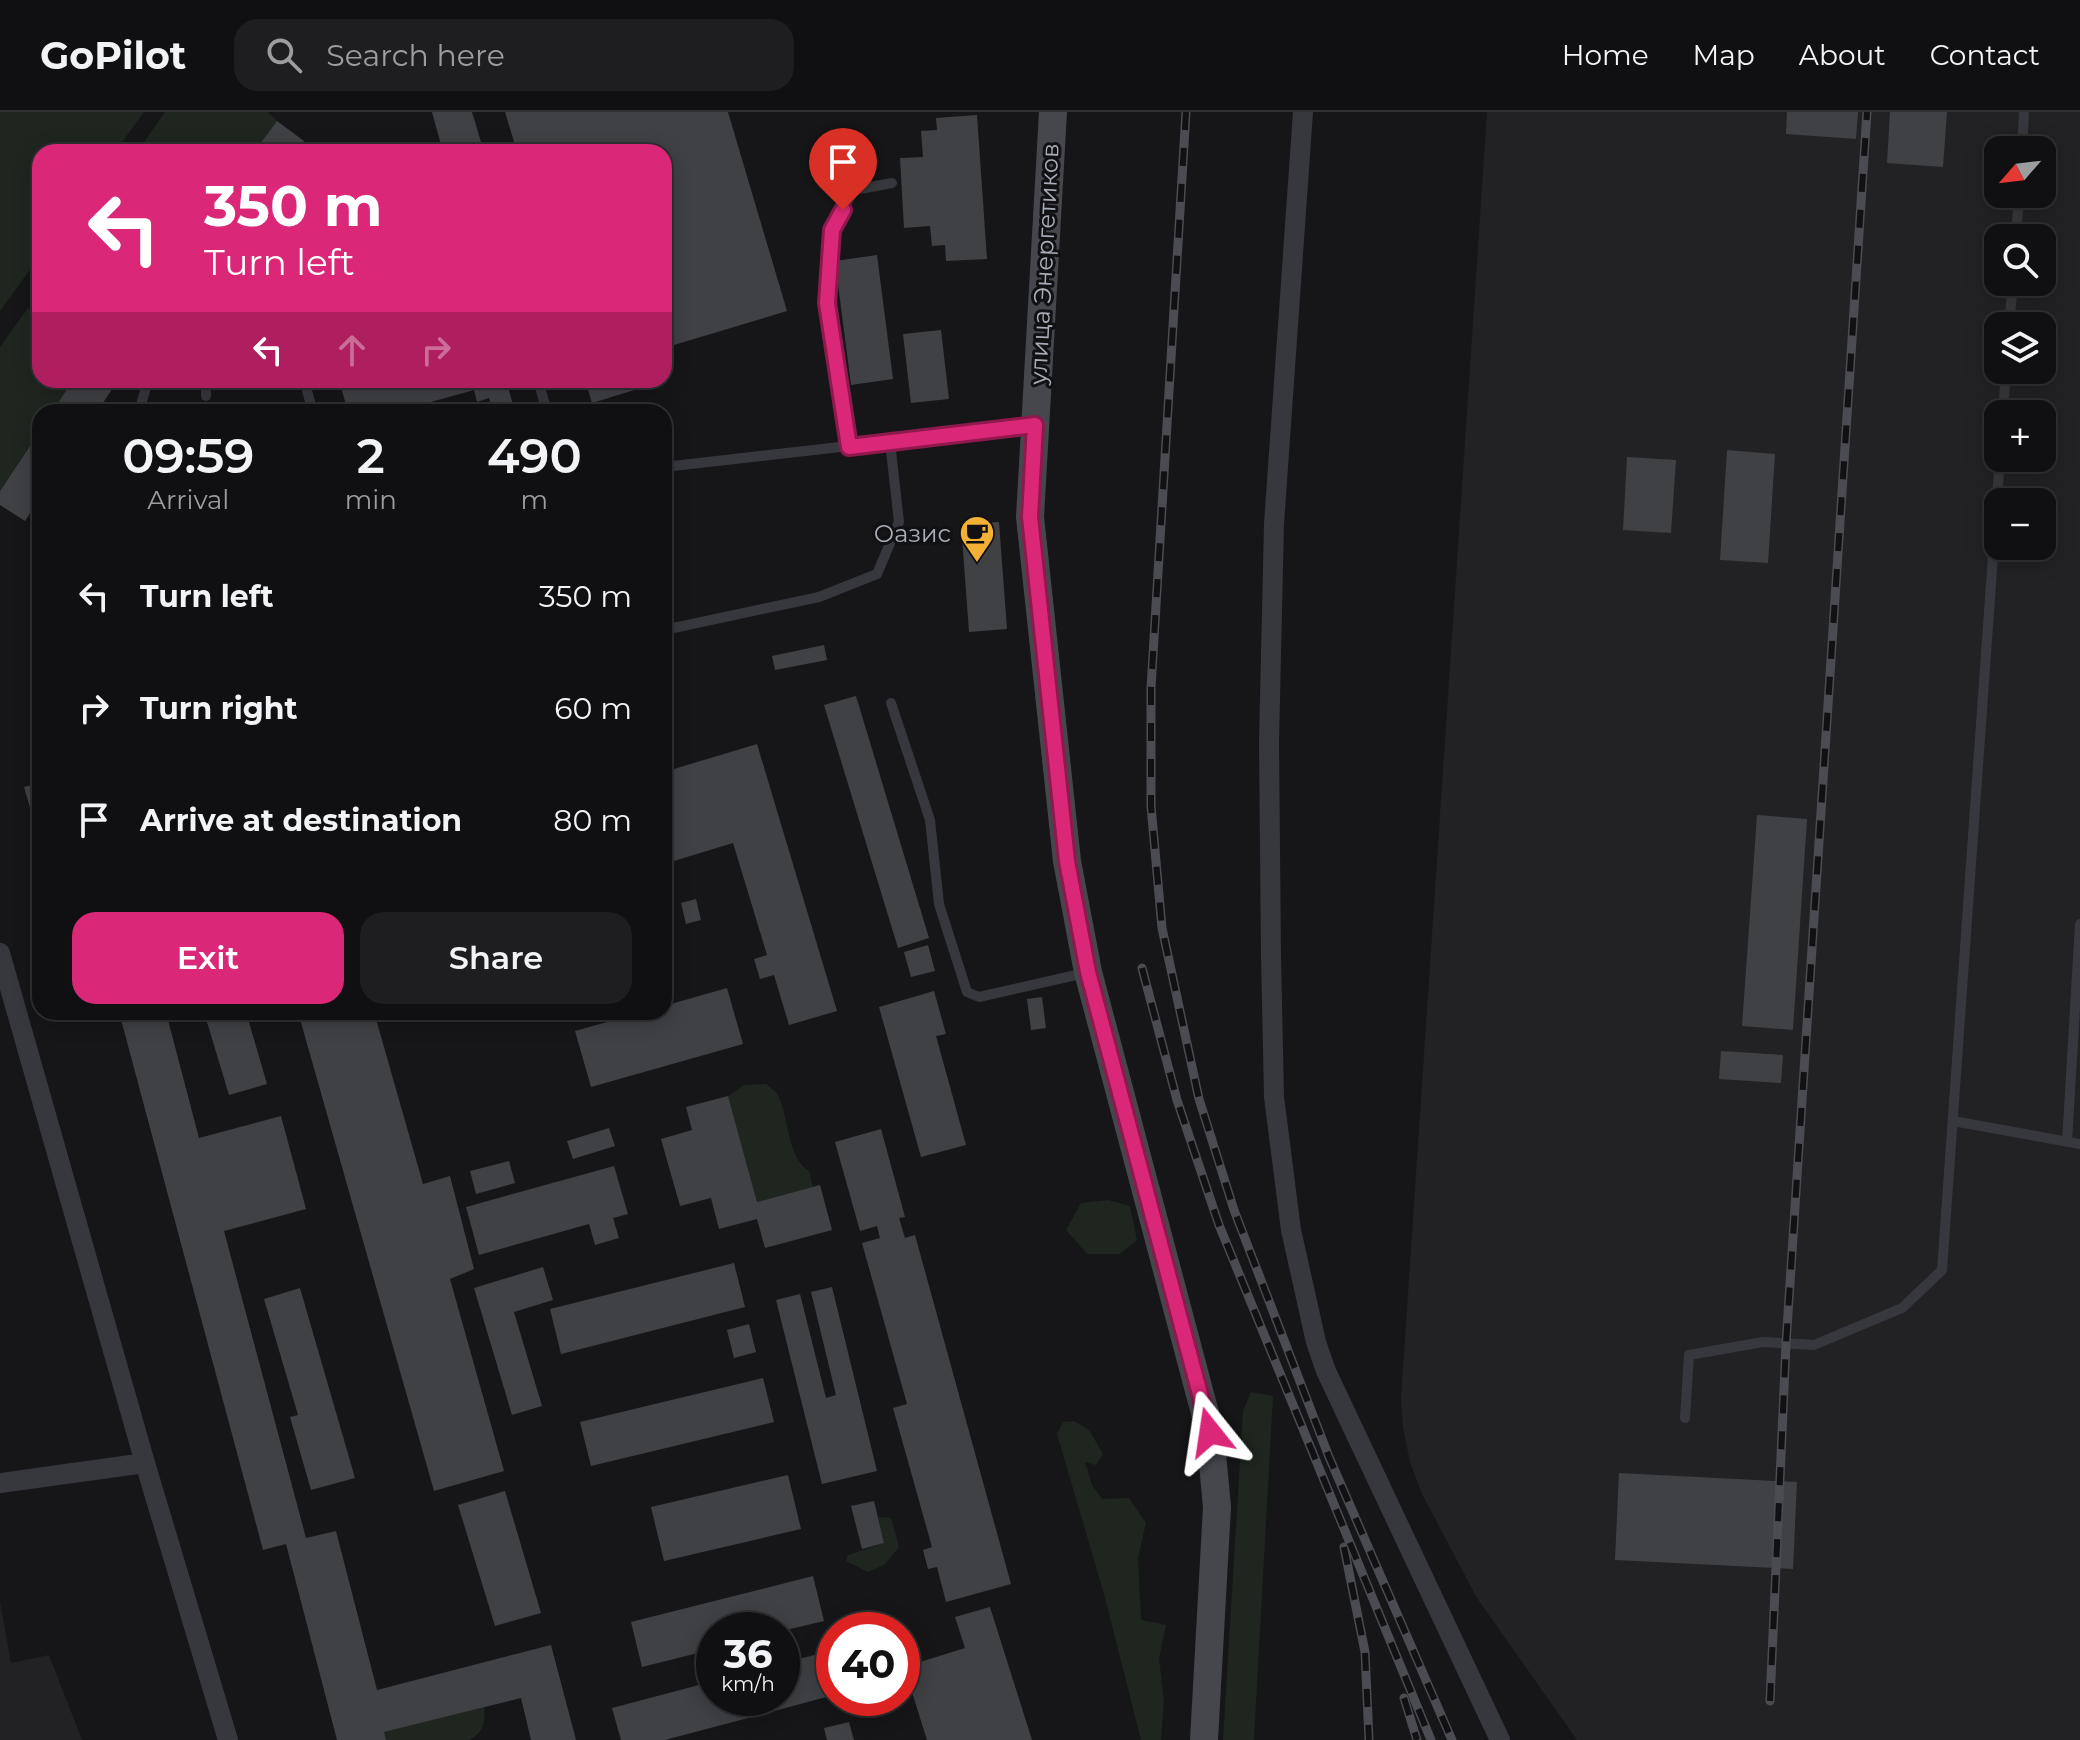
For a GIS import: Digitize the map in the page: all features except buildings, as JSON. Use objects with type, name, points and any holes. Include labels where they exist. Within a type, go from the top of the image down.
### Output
[{"type":"street","name":"улица Энергетиков","points":[[1053,112],[1031,526],[1067,861],[1088,972],[1210,1432],[1217,1507],[1204,1740]]},
{"type":"street","points":[[1303,112],[1274,524],[1269,742],[1274,1097],[1297,1259],[1316,1342],[1326,1371],[1500,1740]]},
{"type":"street","points":[[0,953],[145,1463],[228,1740]]},
{"type":"street","points":[[0,1483],[145,1463]]},
{"type":"lane","points":[[2023,136],[2024,112]]},
{"type":"lane","points":[[849,447],[827,303],[832,230],[854,190],[892,183]]},
{"type":"lane","points":[[206,388],[206,396]]},
{"type":"lane","points":[[672,466],[1035,425]]},
{"type":"lane","points":[[672,628],[819,597],[877,574],[899,522],[890,442]]},
{"type":"lane","points":[[1685,1418],[1689,1355],[1763,1342],[1814,1345],[1902,1308],[1942,1270],[1999,472]]},
{"type":"lane","points":[[891,703],[930,820],[939,904],[967,992],[979,997],[1088,972]]},
{"type":"lane","points":[[2067,1142],[2080,924]]},
{"type":"lane","points":[[1953,1121],[2080,1144]]},
{"type":"shaded area","points":[[0,112],[144,112],[121,144],[32,144],[32,267],[0,311]]},
{"type":"shaded area","points":[[165,112],[268,112],[277,121],[260,144],[143,144]]},
{"type":"shaded area","points":[[1487,112],[2080,112],[2080,1740],[1577,1740],[1477,1598],[1422,1494],[1410,1462],[1401,1399]]},
{"type":"shaded area","points":[[28,308],[32,309],[32,388],[68,388],[57,404],[32,404],[32,443],[0,491],[0,347]]},
{"type":"shaded area","points":[[766,1084],[776,1092],[796,1156],[809,1171],[813,1187],[757,1202],[728,1096],[744,1085]]},
{"type":"shaded area","points":[[1108,1200],[1130,1206],[1137,1240],[1120,1254],[1087,1254],[1066,1230],[1081,1203]]},
{"type":"shaded area","points":[[1251,1392],[1273,1396],[1254,1740],[1223,1740],[1243,1411]]},
{"type":"shaded area","points":[[1074,1421],[1089,1430],[1103,1454],[1096,1465],[1085,1462],[1092,1485],[1102,1499],[1129,1498],[1146,1523],[1138,1558],[1141,1620],[1166,1625],[1159,1658],[1164,1702],[1161,1740],[1141,1740],[1104,1594],[1057,1434],[1063,1422]]},
{"type":"shaded area","points":[[878,1517],[891,1518],[899,1547],[884,1565],[868,1572],[846,1561],[848,1555],[884,1543]]},
{"type":"shaded area","points":[[0,1602],[11,1663],[49,1655],[82,1740],[0,1740]]},
{"type":"shaded area","points":[[484,1707],[482,1727],[469,1740],[386,1740],[384,1732]]},
{"type":"railway","points":[[1186,112],[1151,688],[1151,806],[1162,928],[1199,1099],[1234,1210],[1329,1457],[1452,1740]]},
{"type":"railway","points":[[1770,1701],[1786,1344],[1867,112]]},
{"type":"railway","points":[[1142,968],[1177,1100],[1219,1225],[1431,1740]]},
{"type":"railway","points":[[1344,1547],[1365,1652],[1369,1740]]},
{"type":"railway","points":[[1404,1698],[1417,1740]]},
{"type":"place","name":"Оазис","points":[[977,564]]},
{"type":"route","points":[[843,210],[832,230],[827,303],[849,447],[1035,425],[1030,517],[1067,861],[1088,972],[1210,1432]]}]
